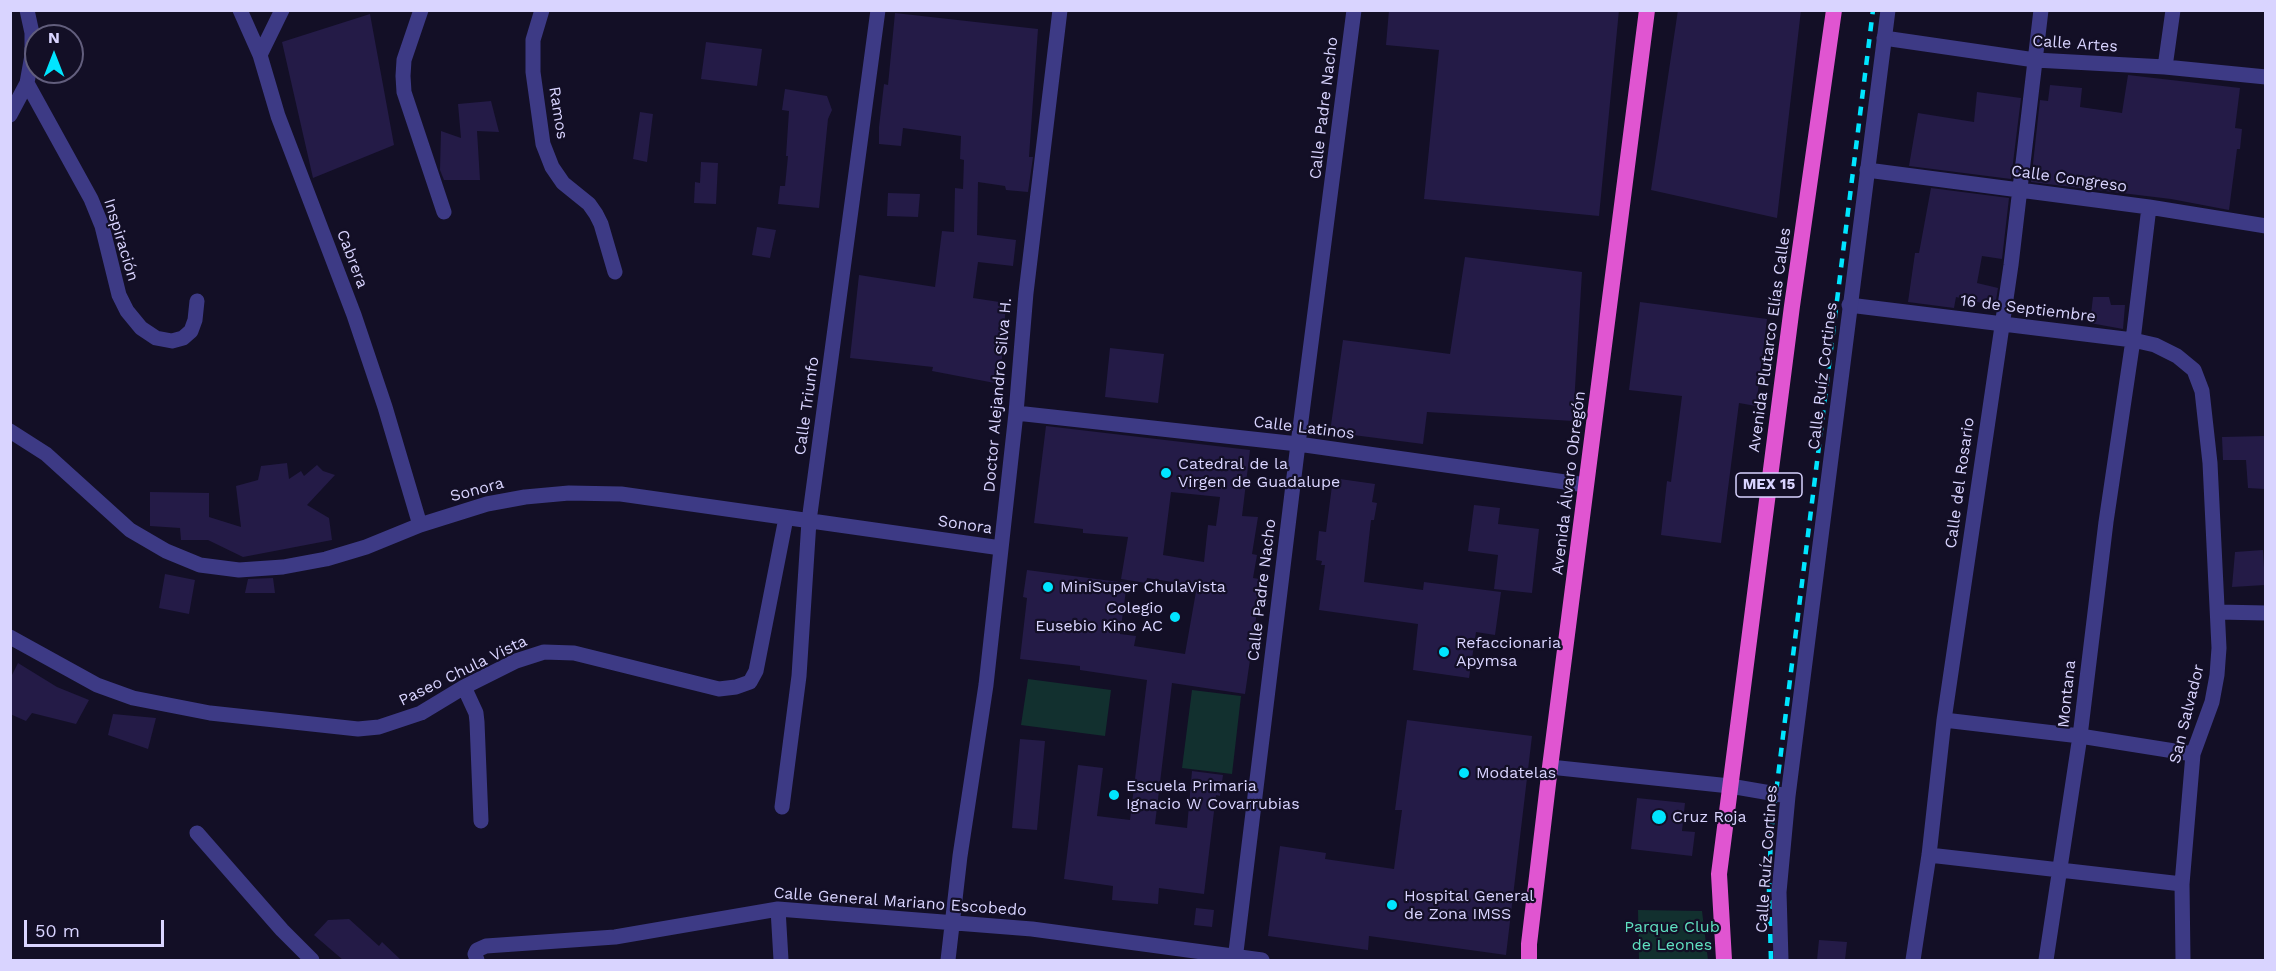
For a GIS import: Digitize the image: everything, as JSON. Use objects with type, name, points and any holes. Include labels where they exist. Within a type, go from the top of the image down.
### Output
[{"type":"highway","name":"Avenida Álvaro Obregón","points":[[1529,960],[1550,767],[1647,10]]},
{"type":"highway","name":"Avenida Plutarco Elías Calles","points":[[1724,960],[1719,874],[1793,296],[1834,10]]},
{"type":"street","name":"Cabrera","points":[[240,10],[260,56],[278,116],[354,315],[385,407],[420,525]]},
{"type":"street","points":[[260,56],[282,10]]},
{"type":"street","points":[[421,10],[404,60],[404,92],[444,212]]},
{"type":"street","name":"Ramos","points":[[542,10],[533,40],[533,72],[543,144],[552,167],[563,183],[589,204],[596,214],[615,272]]},
{"type":"street","name":"Calle Triunfo","points":[[782,807],[799,676],[808,521],[878,10]]},
{"type":"street","name":"Doctor Alejandro Silva H.","points":[[948,960],[986,685],[1016,413],[1026,293],[1060,10]]},
{"type":"street","name":"Calle Padre Nacho","points":[[1235,959],[1354,10]]},
{"type":"street","name":"Calle Ruíz Cortines","points":[[1781,960],[1779,892],[1788,796],[1887,10]]},
{"type":"street","name":"Calle del Rosario","points":[[1913,960],[1929,855],[1944,720],[2020,190],[2040,10]]},
{"type":"street","points":[[2165,67],[2173,10]]},
{"type":"street","name":"Calle Artes","points":[[1884,38],[2035,60],[2165,67],[2265,76]]},
{"type":"street","points":[[10,115],[26,84]]},
{"type":"street","name":"Inspiración","points":[[28,84],[91,199],[104,235],[119,295],[127,311],[141,328],[156,338],[172,341],[183,339],[190,331],[195,320],[197,301]]},
{"type":"street","name":"Calle Congreso","points":[[1868,170],[2149,207],[2265,226]]},
{"type":"street","name":"Montana","points":[[2046,960],[2080,736],[2149,207]]},
{"type":"street","name":"16 de Septiembre","points":[[1849,305],[2133,340],[2155,345],[2177,356],[2194,370]]},
{"type":"street","name":"San Salvador","points":[[2183,960],[2182,884],[2193,754],[2212,702],[2217,675],[2218,612],[2210,463],[2202,391],[2194,370]]},
{"type":"street","name":"Calle Latinos","points":[[1016,413],[1298,444],[1586,485]]},
{"type":"street","name":"Sonora","points":[[10,431],[46,454],[130,530],[166,551],[200,565],[239,570],[283,567],[326,559],[487,504],[525,497],[568,493],[621,494],[1001,548]]},
{"type":"street","name":"Paseo Chula Vista","points":[[10,637],[97,685],[133,698],[210,713],[358,729],[379,727],[421,712],[516,661],[544,652],[574,653],[720,689],[736,687],[750,681],[756,671],[786,518]]},
{"type":"street","points":[[2218,612],[2265,613]]},
{"type":"street","points":[[465,687],[476,712],[481,821]]},
{"type":"street","points":[[1944,720],[2080,736],[2193,754]]},
{"type":"street","points":[[1550,767],[1730,786],[1788,796]]},
{"type":"street","points":[[198,833],[282,930],[312,960]]},
{"type":"street","points":[[1929,855],[2182,884]]},
{"type":"street","points":[[778,909],[781,960]]},
{"type":"street","name":"Calle General Mariano Escobedo","points":[[477,960],[475,954],[477,950],[486,946],[615,937],[778,909],[1032,929],[1235,959],[1262,960]]},
{"type":"green space","points":[[1028,679],[1111,690],[1105,736],[1021,725]]},
{"type":"green space","points":[[1192,690],[1241,696],[1232,774],[1182,768]]},
{"type":"green space","name":"Parque Club de Leones","points":[[1638,910],[1702,911],[1708,960],[1639,960]]},
{"type":"building","points":[[1389,10],[1619,10],[1599,216],[1424,199],[1439,50],[1386,45]]},
{"type":"building","points":[[1678,10],[1801,10],[1777,218],[1651,190]]},
{"type":"building","points":[[895,13],[1038,29],[1029,157],[1033,157],[1028,192],[1006,190],[1005,186],[978,182],[977,235],[1016,240],[1013,266],[978,262],[973,298],[1006,303],[1000,384],[932,371],[933,367],[850,358],[859,275],[935,287],[942,231],[954,232],[955,188],[963,189],[964,160],[960,159],[961,136],[903,128],[901,146],[879,144],[884,84],[888,85]]},
{"type":"building","points":[[370,14],[394,145],[313,178],[282,42]]},
{"type":"building","points":[[706,42],[762,49],[757,86],[701,79]]},
{"type":"building","points":[[2128,75],[2240,88],[2235,128],[2242,129],[2229,210],[2171,199],[2031,182],[2040,100],[2048,101],[2050,85],[2082,88],[2080,107],[2122,113]]},
{"type":"building","points":[[785,89],[827,96],[832,110],[828,119],[819,208],[778,204],[780,186],[785,186],[788,156],[786,156],[789,111],[782,110]]},
{"type":"building","points":[[1977,92],[2021,98],[2011,179],[1909,166],[1918,113],[1974,122]]},
{"type":"building","points":[[491,101],[499,132],[477,131],[480,180],[444,180],[440,170],[441,131],[461,138],[458,104]]},
{"type":"building","points":[[640,112],[653,114],[647,162],[633,159]]},
{"type":"building","points":[[701,162],[718,163],[716,204],[694,203],[695,182],[700,183]]},
{"type":"building","points":[[1931,188],[2009,198],[2002,259],[1982,256],[1977,283],[1998,288],[1995,306],[1956,297],[1954,308],[1908,302],[1915,253],[1919,253]]},
{"type":"building","points":[[888,193],[920,194],[918,217],[887,216]]},
{"type":"building","points":[[757,227],[776,230],[770,258],[752,255]]},
{"type":"building","points":[[1465,257],[1582,272],[1573,421],[1427,412],[1423,444],[1330,432],[1343,340],[1450,354]]},
{"type":"building","points":[[2093,297],[2109,297],[2111,305],[2125,305],[2123,329],[2090,323]]},
{"type":"building","points":[[1640,302],[1767,319],[1756,406],[1739,403],[1721,543],[1661,535],[1667,481],[1671,482],[1682,396],[1629,390]]},
{"type":"building","points":[[1110,348],[1164,354],[1158,403],[1105,397]]},
{"type":"building","points":[[1046,426],[1250,450],[1242,516],[1258,517],[1252,554],[1257,555],[1253,578],[1259,579],[1257,598],[1259,598],[1245,694],[1172,683],[1155,824],[1187,828],[1192,771],[1223,775],[1220,796],[1216,795],[1204,894],[1159,888],[1158,904],[1112,900],[1113,886],[1064,879],[1078,765],[1103,768],[1097,816],[1130,820],[1147,680],[1080,670],[1080,666],[1020,659],[1027,598],[1023,597],[1027,570],[1127,583],[1120,634],[1136,636],[1134,646],[1185,654],[1197,586],[1147,578],[1146,583],[1121,579],[1128,537],[1083,533],[1083,529],[1034,523]],"holes":[[[1171,492],[1220,497],[1216,526],[1208,525],[1204,562],[1163,555]]]},
{"type":"building","points":[[2265,436],[2265,489],[2248,488],[2246,460],[2223,460],[2222,437]]},
{"type":"building","points":[[287,463],[289,479],[301,471],[304,476],[317,465],[323,471],[335,475],[307,505],[329,518],[332,540],[243,557],[208,540],[181,540],[180,528],[150,526],[150,492],[209,493],[209,517],[241,527],[236,486],[258,480],[261,466]]},
{"type":"building","points":[[1333,478],[1375,484],[1372,502],[1377,503],[1374,520],[1371,520],[1364,582],[1423,590],[1424,582],[1501,592],[1495,635],[1476,632],[1469,678],[1413,670],[1418,624],[1319,610],[1325,565],[1321,565],[1322,561],[1316,560],[1319,531],[1326,532]]},
{"type":"building","points":[[1474,505],[1500,508],[1498,524],[1539,529],[1532,593],[1494,589],[1498,555],[1468,551]]},
{"type":"building","points":[[2263,550],[2265,585],[2232,587],[2235,552]]},
{"type":"building","points":[[165,574],[195,580],[189,614],[159,608]]},
{"type":"building","points":[[273,578],[275,593],[245,593],[248,579]]},
{"type":"building","points":[[18,663],[57,687],[89,700],[76,724],[32,713],[26,721],[10,714],[10,679]]},
{"type":"building","points":[[113,714],[156,718],[148,749],[108,735]]},
{"type":"building","points":[[1407,720],[1532,736],[1506,955],[1369,936],[1368,950],[1268,936],[1280,846],[1326,853],[1325,859],[1394,869],[1402,810],[1395,810]]},
{"type":"building","points":[[1020,739],[1045,741],[1037,830],[1012,828]]},
{"type":"building","name":"Cruz Roja","points":[[1637,798],[1685,803],[1682,831],[1695,832],[1692,856],[1631,849]]},
{"type":"building","points":[[1196,908],[1214,910],[1212,927],[1194,925]]},
{"type":"building","points":[[349,919],[379,946],[382,942],[401,960],[343,960],[314,935],[328,920]]},
{"type":"building","points":[[1819,940],[1847,942],[1845,960],[1817,960]]},
{"type":"railway","points":[[1771,960],[1769,891],[1771,833],[1873,10]]},
{"type":"place","name":"Catedral de la Virgen de Guadalupe","points":[[1166,473]]},
{"type":"place","name":"MiniSuper ChulaVista","points":[[1048,587]]},
{"type":"place","name":"Colegio Eusebio Kino AC","points":[[1175,617]]},
{"type":"place","name":"Refaccionaria Apymsa","points":[[1444,652]]},
{"type":"place","name":"Modatelas","points":[[1464,773]]},
{"type":"place","name":"Escuela Primaria Ignacio W Covarrubias","points":[[1114,795]]},
{"type":"place","name":"Cruz Roja","points":[[1659,817]]},
{"type":"place","name":"Hospital General de Zona IMSS","points":[[1392,905]]}]
